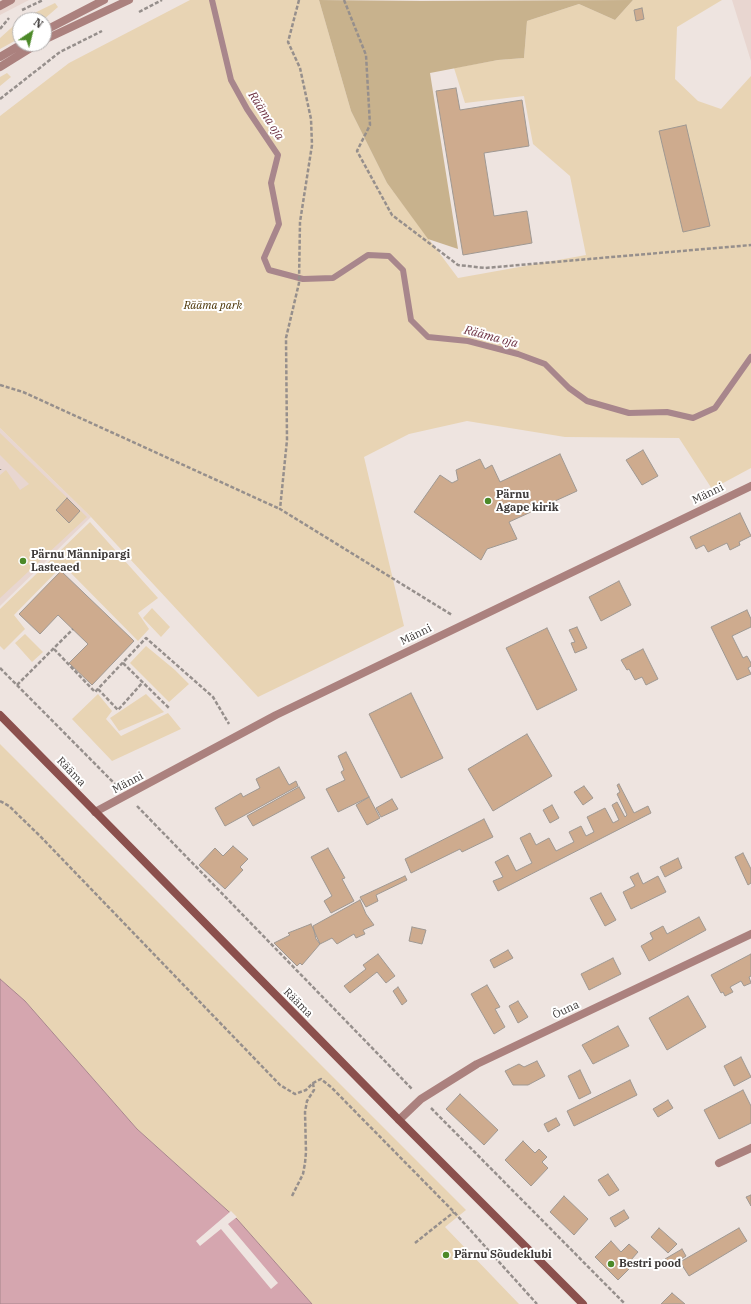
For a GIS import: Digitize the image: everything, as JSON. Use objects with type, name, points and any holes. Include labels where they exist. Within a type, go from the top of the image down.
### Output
[{"type":"main road","name":"Rääma","points":[[0,715],[582,1304]]},
{"type":"street","points":[[0,6],[11,0]]},
{"type":"street","points":[[52,27],[104,0]]},
{"type":"street","points":[[52,36],[129,0]]},
{"type":"street","points":[[0,57],[12,50]]},
{"type":"street","points":[[0,67],[24,52]]},
{"type":"street","name":"Männi","points":[[95,812],[276,715],[751,486]]},
{"type":"street","name":"Õuna","points":[[399,1120],[421,1099],[477,1064],[751,934]]},
{"type":"street","points":[[719,1163],[751,1148]]},
{"type":"path","points":[[137,13],[162,0]]},
{"type":"path","points":[[280,509],[287,440],[286,338],[300,274],[300,222],[312,145],[310,119],[300,68],[288,42],[299,0]]},
{"type":"path","points":[[344,0],[366,55],[370,125],[357,151],[392,215],[458,265],[485,268],[751,245]]},
{"type":"path","points":[[0,29],[11,16]]},
{"type":"path","points":[[0,99],[60,52],[109,27]]},
{"type":"path","points":[[0,385],[23,392],[280,509],[465,623]]},
{"type":"path","points":[[17,685],[73,629]]},
{"type":"path","points":[[54,649],[94,692],[146,638],[213,697],[236,737]]},
{"type":"path","points":[[123,662],[170,709]]},
{"type":"path","points":[[0,668],[127,796],[421,1099],[625,1304]]},
{"type":"path","points":[[98,689],[118,710],[143,682]]},
{"type":"path","points":[[0,801],[9,806],[40,836],[280,1085],[295,1094],[306,1090],[313,1083],[321,1079],[331,1087],[454,1212],[537,1304]]},
{"type":"path","points":[[292,1196],[303,1174],[306,1152],[305,1112],[307,1101],[314,1090],[313,1083]]},
{"type":"path","points":[[415,1243],[454,1212]]},
{"type":"shaded area","points":[[0,0],[29,0],[0,15]]},
{"type":"shaded area","points":[[319,0],[633,0],[615,20],[579,4],[527,21],[524,58],[498,60],[430,73],[458,249],[428,239],[387,183],[351,111]]},
{"type":"shaded area","points":[[732,0],[751,0],[751,61]]},
{"type":"shaded area","name":"Pärnu Männipargi Lasteaed","points":[[0,428],[91,517],[0,606]]},
{"type":"shaded area","points":[[0,979],[25,1001],[137,1129],[237,1219],[312,1304],[0,1304]]},
{"type":"green space","name":"Rääma park","points":[[190,0],[319,0],[351,111],[387,183],[458,278],[586,255],[570,176],[533,144],[524,96],[465,103],[454,68],[498,60],[524,58],[527,21],[579,4],[615,20],[633,0],[722,0],[677,27],[675,79],[698,101],[721,109],[751,76],[751,468],[712,489],[679,438],[565,437],[467,421],[409,434],[364,457],[404,626],[258,697],[91,517],[0,428],[0,116],[69,63]]},
{"type":"green space","points":[[55,3],[58,7],[52,12],[36,12]]},
{"type":"green space","points":[[12,27],[12,42],[0,49],[0,38]]},
{"type":"green space","points":[[7,73],[11,77],[0,86],[0,77]]},
{"type":"green space","name":"Pärnu Männipargi Lasteaed","points":[[0,433],[87,517],[0,598],[0,475],[6,470],[20,490],[29,484],[0,455]]},
{"type":"green space","points":[[90,522],[158,598],[138,613],[149,629],[138,641],[63,565],[14,615],[25,629],[4,650],[0,646],[0,609]]},
{"type":"green space","points":[[152,608],[170,627],[161,637],[143,618]]},
{"type":"green space","points":[[25,634],[43,652],[32,662],[15,643]]},
{"type":"green space","points":[[146,646],[175,670],[189,684],[169,702],[130,663]]},
{"type":"green space","points":[[98,694],[112,711],[106,719],[121,736],[168,713],[181,729],[112,761],[72,719]]},
{"type":"green space","points":[[146,694],[164,712],[119,731],[110,718]]},
{"type":"green space","points":[[0,744],[466,1210],[445,1227],[519,1304],[312,1304],[237,1219],[137,1129],[25,1001],[0,979]]},
{"type":"pier","points":[[231,1211],[237,1217],[228,1224],[278,1283],[271,1289],[221,1229],[200,1246],[196,1241]]},
{"type":"building","points":[[642,8],[644,19],[636,21],[634,10]]},
{"type":"building","points":[[456,88],[460,110],[522,100],[529,146],[484,153],[494,216],[527,211],[532,243],[463,255],[436,91]]},
{"type":"building","points":[[686,125],[710,226],[683,232],[659,131]]},
{"type":"building","points":[[643,450],[658,476],[642,485],[626,460]]},
{"type":"building","name":"Pärnu Agape kirik","points":[[560,454],[577,491],[509,522],[517,539],[487,549],[481,560],[414,512],[440,475],[452,483],[458,480],[456,470],[480,459],[485,469],[492,465],[500,482]]},
{"type":"building","points":[[67,498],[80,511],[69,523],[56,510]]},
{"type":"building","points":[[740,513],[751,536],[739,542],[740,545],[730,550],[727,543],[708,552],[704,545],[696,549],[690,537]]},
{"type":"building","points":[[61,571],[134,641],[92,685],[69,663],[88,644],[58,615],[40,634],[19,614]]},
{"type":"building","points":[[619,581],[631,605],[601,621],[589,597]]},
{"type":"building","points":[[747,610],[751,619],[751,627],[732,636],[743,658],[747,656],[751,663],[751,666],[748,668],[751,674],[737,680],[711,627]]},
{"type":"building","points":[[577,627],[587,648],[575,653],[571,643],[575,642],[569,630]]},
{"type":"building","points":[[547,628],[577,690],[537,710],[506,648]]},
{"type":"building","points":[[643,649],[658,679],[646,685],[642,677],[635,680],[629,669],[627,670],[621,660]]},
{"type":"building","points":[[411,693],[443,758],[401,778],[369,714]]},
{"type":"building","points":[[527,734],[552,776],[493,811],[468,769]]},
{"type":"building","points":[[346,752],[369,797],[338,812],[326,789],[345,780],[341,772],[344,770],[338,756]]},
{"type":"building","points":[[279,767],[289,785],[296,781],[298,786],[225,826],[215,808],[241,793],[243,797],[260,788],[256,779]]},
{"type":"building","points":[[619,784],[634,813],[648,806],[651,813],[498,891],[493,881],[503,877],[495,862],[508,855],[516,871],[532,863],[520,838],[530,833],[536,845],[549,838],[556,851],[574,842],[569,832],[581,826],[586,836],[594,832],[587,817],[605,808],[613,823],[619,820],[612,805],[617,802],[625,817],[627,815],[617,794],[620,792],[617,785]]},
{"type":"building","points":[[584,786],[593,798],[583,805],[574,792]]},
{"type":"building","points":[[299,787],[305,798],[253,826],[247,816]]},
{"type":"building","points":[[369,797],[380,818],[367,825],[356,805]]},
{"type":"building","points":[[392,799],[398,809],[381,817],[376,808]]},
{"type":"building","points":[[552,805],[559,818],[550,823],[543,810]]},
{"type":"building","points":[[484,819],[493,837],[462,852],[460,849],[411,873],[405,859]]},
{"type":"building","points":[[233,846],[248,859],[240,867],[243,870],[225,889],[199,865],[215,848],[223,856]]},
{"type":"building","points":[[328,848],[345,878],[342,879],[354,901],[331,913],[324,901],[332,896],[311,857]]},
{"type":"building","points":[[743,853],[751,869],[751,883],[748,885],[735,857]]},
{"type":"building","points":[[678,858],[682,868],[665,877],[660,867]]},
{"type":"building","points":[[638,873],[643,884],[658,876],[666,892],[631,909],[623,892],[635,886],[630,877]]},
{"type":"building","points":[[405,876],[407,880],[376,895],[378,901],[366,907],[360,897]]},
{"type":"building","points":[[601,893],[616,920],[605,926],[590,898]]},
{"type":"building","points":[[360,900],[366,914],[374,925],[363,930],[365,934],[356,938],[354,934],[337,944],[332,938],[320,944],[316,939],[313,926]]},
{"type":"building","points":[[699,917],[706,930],[649,961],[641,946],[653,939],[650,933],[663,926],[667,934]]},
{"type":"building","points":[[311,924],[320,944],[302,965],[300,963],[297,966],[274,943],[290,935],[288,933]]},
{"type":"building","points":[[412,927],[426,930],[422,944],[409,941]]},
{"type":"building","points":[[508,950],[513,958],[494,968],[490,960]]},
{"type":"building","points":[[378,954],[395,976],[386,983],[377,972],[350,993],[344,986],[366,969],[363,965]]},
{"type":"building","points":[[751,954],[751,976],[749,977],[751,983],[744,986],[741,981],[730,987],[733,992],[725,996],[723,992],[721,993],[711,975]]},
{"type":"building","points":[[613,958],[621,974],[589,990],[581,974]]},
{"type":"building","points":[[487,985],[500,1007],[495,1009],[505,1027],[494,1034],[471,994]]},
{"type":"building","points":[[398,987],[407,1001],[402,1005],[393,991]]},
{"type":"building","points":[[688,996],[706,1027],[667,1050],[649,1018]]},
{"type":"building","points":[[518,1001],[528,1017],[518,1023],[509,1006]]},
{"type":"building","points":[[618,1026],[629,1046],[593,1064],[582,1045]]},
{"type":"building","points":[[741,1057],[751,1077],[734,1086],[724,1066]]},
{"type":"building","points":[[537,1061],[545,1076],[528,1085],[513,1085],[505,1071],[519,1064],[524,1067]]},
{"type":"building","points":[[580,1070],[591,1093],[579,1099],[568,1076]]},
{"type":"building","points":[[630,1080],[637,1095],[574,1126],[567,1111]]},
{"type":"building","points":[[743,1090],[751,1106],[751,1123],[719,1139],[704,1110]]},
{"type":"building","points":[[460,1094],[498,1130],[484,1145],[446,1109]]},
{"type":"building","points":[[668,1100],[673,1108],[658,1117],[653,1109]]},
{"type":"building","points":[[556,1118],[560,1125],[548,1132],[544,1124]]},
{"type":"building","points":[[523,1141],[535,1153],[539,1149],[547,1157],[542,1162],[548,1168],[531,1186],[505,1160]]},
{"type":"building","points":[[608,1174],[619,1190],[609,1196],[598,1180]]},
{"type":"building","points":[[751,1195],[751,1206],[746,1197]]},
{"type":"building","points":[[564,1196],[588,1219],[574,1235],[550,1212]]},
{"type":"building","points":[[624,1210],[629,1218],[615,1227],[610,1218]]},
{"type":"building","points":[[659,1228],[677,1244],[668,1253],[651,1237]]},
{"type":"building","points":[[739,1228],[747,1241],[689,1276],[680,1262]]},
{"type":"building","points":[[611,1241],[621,1252],[629,1244],[638,1252],[631,1260],[635,1263],[618,1280],[595,1257]]},
{"type":"building","points":[[682,1249],[686,1256],[669,1267],[665,1259]]},
{"type":"building","points":[[672,1293],[685,1304],[661,1304]]},
{"type":"waterway","name":"Rääma oja","points":[[212,0],[231,80],[247,109],[278,155],[271,183],[279,224],[264,258],[269,270],[303,279],[333,278],[368,255],[389,256],[403,270],[411,320],[428,337],[468,341],[518,354],[545,364],[569,388],[587,401],[629,413],[667,412],[693,418],[715,408],[751,357]]},
{"type":"place","name":"Pärnu Agape kirik","points":[[488,501]]},
{"type":"place","name":"Pärnu Männipargi Lasteaed","points":[[23,561]]},
{"type":"place","name":"Pärnu Sõudeklubi","points":[[446,1255]]},
{"type":"place","name":"Bestri pood","points":[[611,1264]]}]
